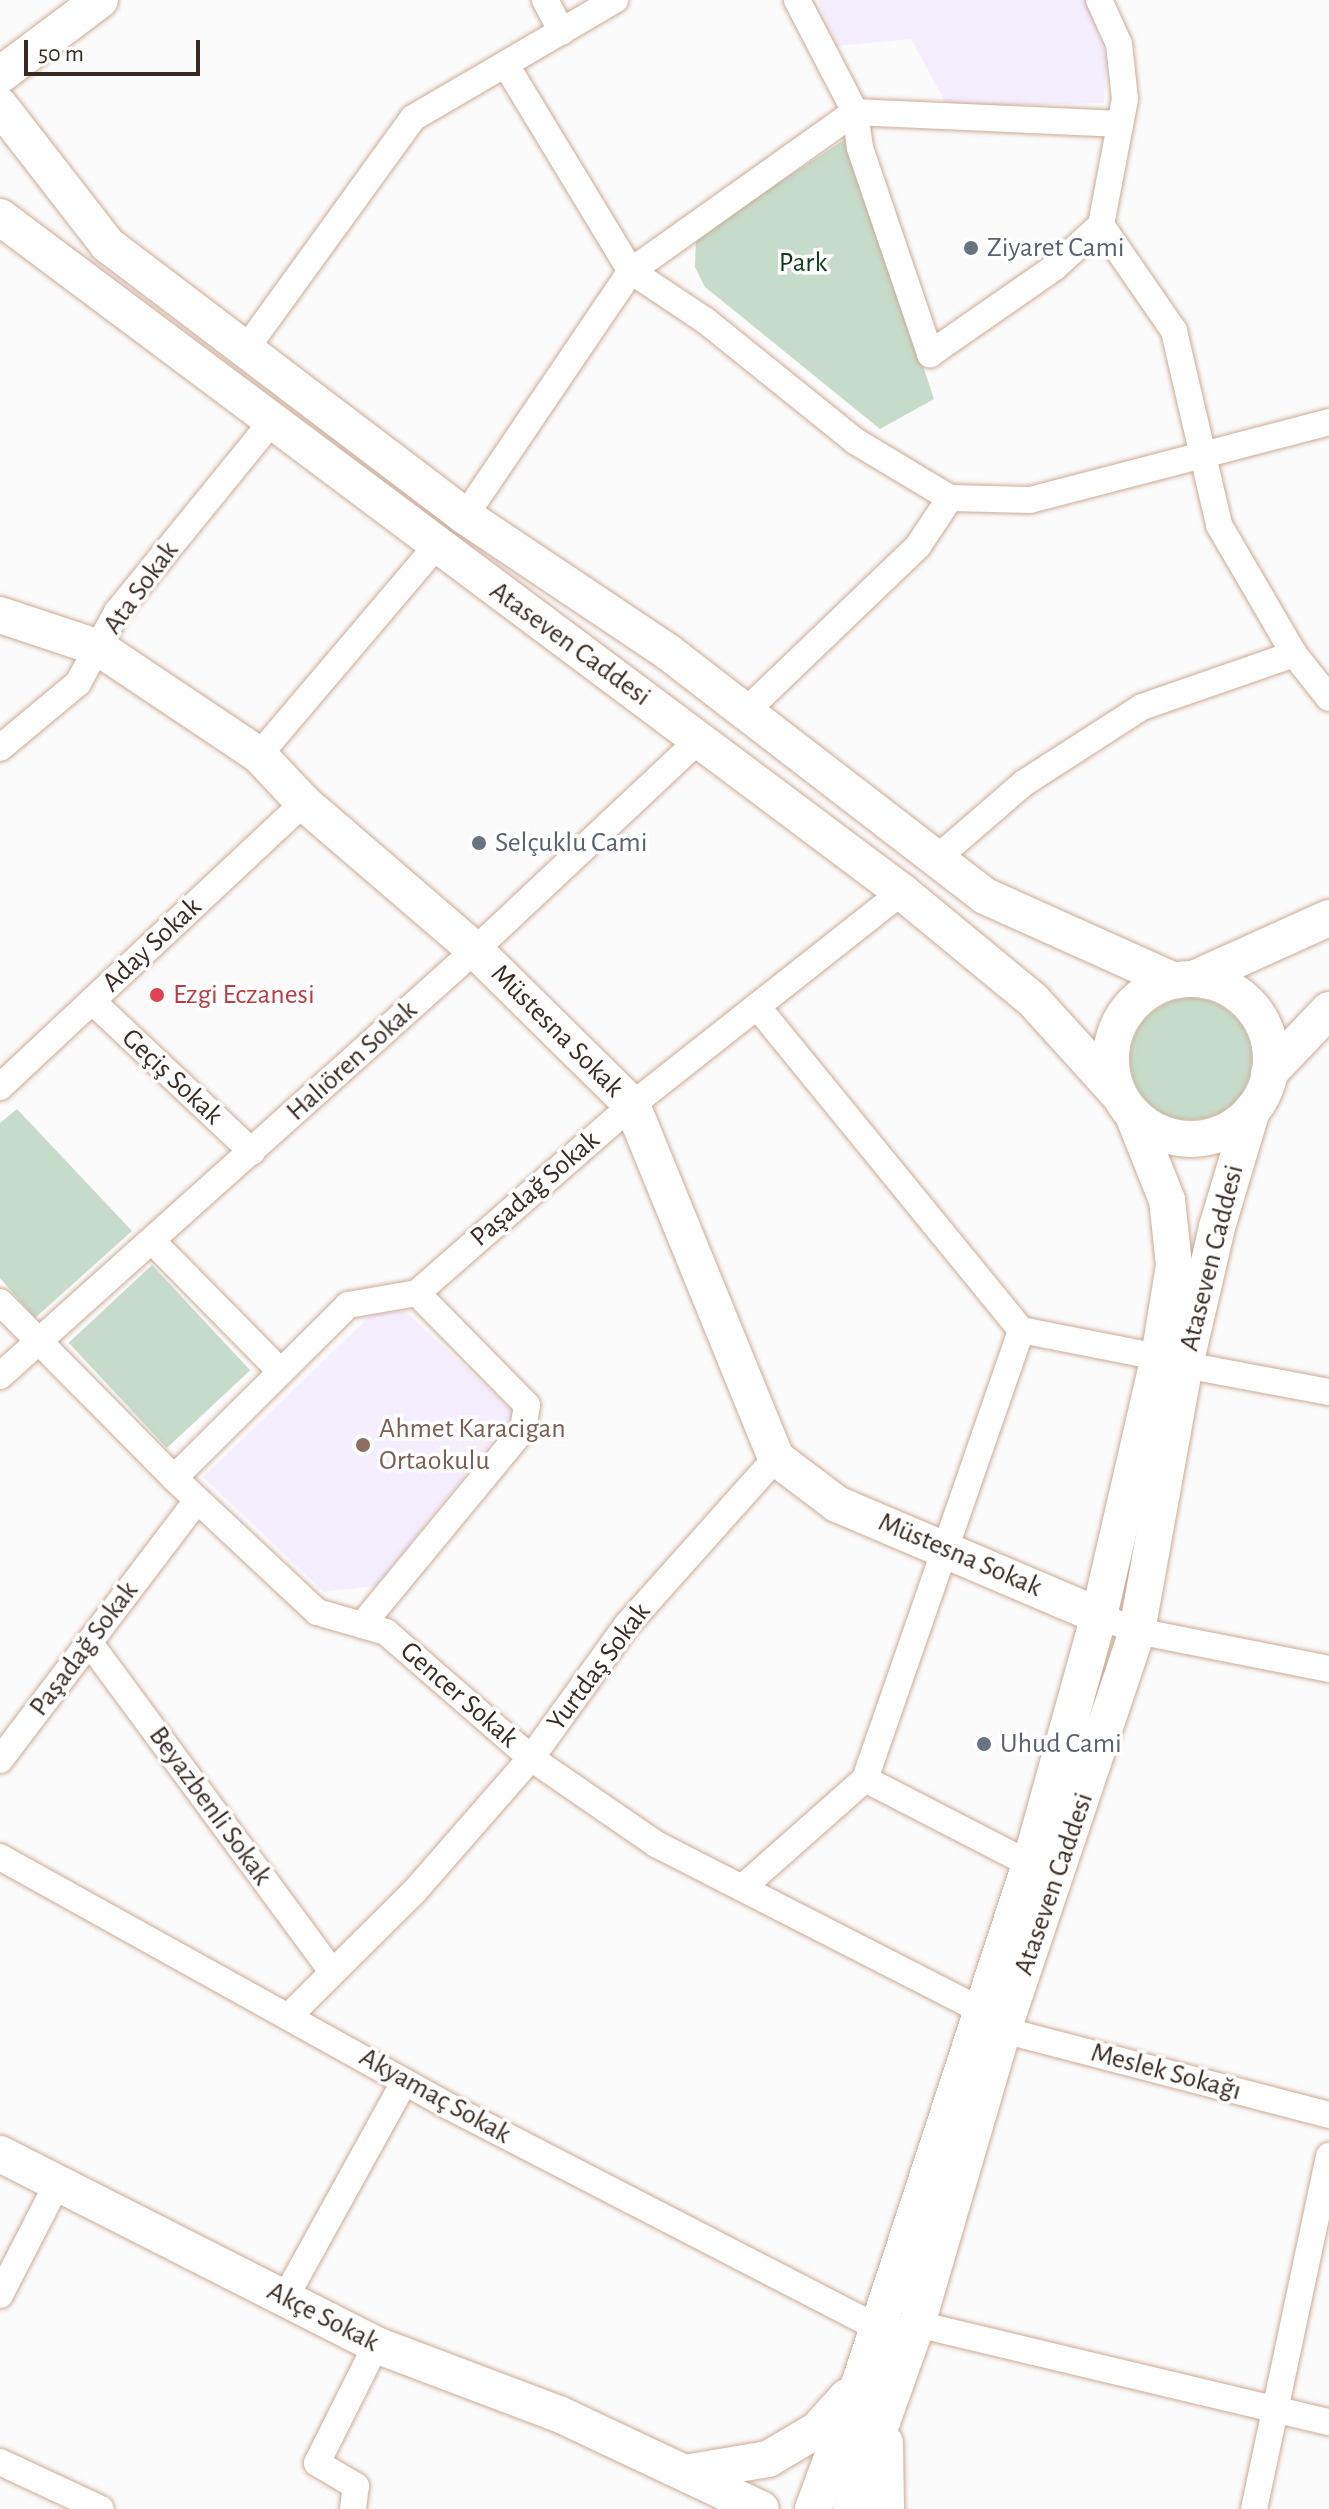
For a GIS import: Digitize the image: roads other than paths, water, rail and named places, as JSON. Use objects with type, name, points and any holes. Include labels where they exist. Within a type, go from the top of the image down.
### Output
[{"type":"main road","points":[[0,75],[100,0]]},
{"type":"main road","points":[[0,106],[108,245],[245,350],[465,516],[668,652],[985,896],[1184,979],[1222,984],[1253,1010],[1270,1046],[1269,1073]]},
{"type":"main road","name":"Ataseven Caddesi","points":[[0,217],[274,419],[436,546],[902,892],[1033,1000],[1126,1105],[1167,1200],[1174,1265],[1172,1361],[1137,1631],[876,2327],[862,2376],[813,2509]]},
{"type":"main road","name":"Müstesna Sokak","points":[[0,615],[99,648],[259,755],[304,803],[475,950],[632,1105],[776,1458],[837,1504],[1099,1616]]},
{"type":"main road","points":[[1329,918],[1184,979],[1150,989],[1118,1025],[1111,1048],[1126,1105],[1162,1133],[1195,1139],[1227,1129],[1252,1110],[1269,1073],[1329,1010]]},
{"type":"main road","name":"Ataseven Caddesi","points":[[851,2509],[917,2324],[1030,1864],[1172,1361],[1252,1110]]},
{"type":"main road","name":"Akçe Sokak","points":[[0,2154],[376,2345],[559,2414],[655,2462],[691,2472],[761,2509]]},
{"type":"main road","points":[[691,2472],[741,2466],[794,2446],[817,2430],[862,2376]]},
{"type":"main road","points":[[886,2509],[890,2402]]},
{"type":"main road","name":"Akçe Sokak","points":[[655,2462],[707,2509]]},
{"type":"street","points":[[545,0],[562,32]]},
{"type":"street","points":[[245,350],[413,118],[615,0]]},
{"type":"street","points":[[797,0],[855,112],[860,148],[930,354],[1055,267],[1101,225],[1125,99],[1119,44],[1099,0]]},
{"type":"street","points":[[506,65],[631,271],[706,321],[855,441],[950,498],[1030,500],[1202,459],[1329,422]]},
{"type":"street","points":[[465,516],[631,271],[855,112],[1120,124]]},
{"type":"street","points":[[1101,225],[1174,331],[1219,525],[1294,654],[1329,698]]},
{"type":"street","name":"Ata Sokak","points":[[0,748],[78,683],[117,612],[274,419]]},
{"type":"street","points":[[745,712],[918,546],[950,498]]},
{"type":"street","points":[[259,755],[436,546]]},
{"type":"street","points":[[936,859],[1024,783],[1142,707],[1294,654]]},
{"type":"street","name":"Halıören Sokak","points":[[0,1376],[39,1345],[475,950],[699,740]]},
{"type":"street","name":"Aday Sokak","points":[[0,1087],[304,803]]},
{"type":"street","name":"Paşadağ Sokak","points":[[417,1293],[632,1105],[902,892]]},
{"type":"street","name":"Geçiş Sokak","points":[[92,1001],[252,1152]]},
{"type":"street","points":[[757,1006],[1021,1330],[1329,1392]]},
{"type":"street","points":[[153,1242],[281,1372]]},
{"type":"street","points":[[174,1478],[348,1305],[417,1293],[527,1405],[523,1430],[362,1625]]},
{"type":"street","name":"Gencer Sokak","points":[[0,1302],[39,1345],[174,1478],[317,1612],[386,1632],[531,1758],[656,1844],[992,2020]]},
{"type":"street","points":[[742,1888],[865,1779],[1021,1330]]},
{"type":"street","name":"Yurtdaş Sokak","points":[[291,2014],[331,1970],[414,1892],[531,1758],[627,1625],[776,1458]]},
{"type":"street","name":"Paşadağ Sokak","points":[[0,1760],[197,1500]]},
{"type":"street","points":[[1099,1616],[1137,1631],[1329,1669]]},
{"type":"street","name":"Beyazbenli Sokak","points":[[89,1642],[331,1970]]},
{"type":"street","points":[[865,1779],[1030,1864]]},
{"type":"street","name":"Akyamaç Sokak","points":[[0,1857],[291,2014],[404,2082],[876,2327]]},
{"type":"street","name":"Meslek Sokağı","points":[[992,2020],[1329,2115]]},
{"type":"street","points":[[285,2298],[404,2082]]},
{"type":"street","points":[[1254,2509],[1329,2156]]},
{"type":"street","points":[[0,2295],[57,2184]]},
{"type":"street","points":[[917,2324],[1329,2422]]},
{"type":"street","points":[[353,2509],[356,2486],[317,2463],[376,2345]]},
{"type":"street","points":[[0,2462],[101,2509]]},
{"type":"place","name":"Ziyaret Cami","points":[[971,248]]},
{"type":"place","name":"Selçuklu Cami","points":[[479,843]]},
{"type":"place","name":"Ezgi Eczanesi","points":[[157,995]]},
{"type":"place","name":"Ahmet Karacigan Ortaokulu","points":[[363,1445]]},
{"type":"place","name":"Uhud Cami","points":[[984,1744]]},
{"type":"park label","name":"Park","points":[[803,263]]}]
